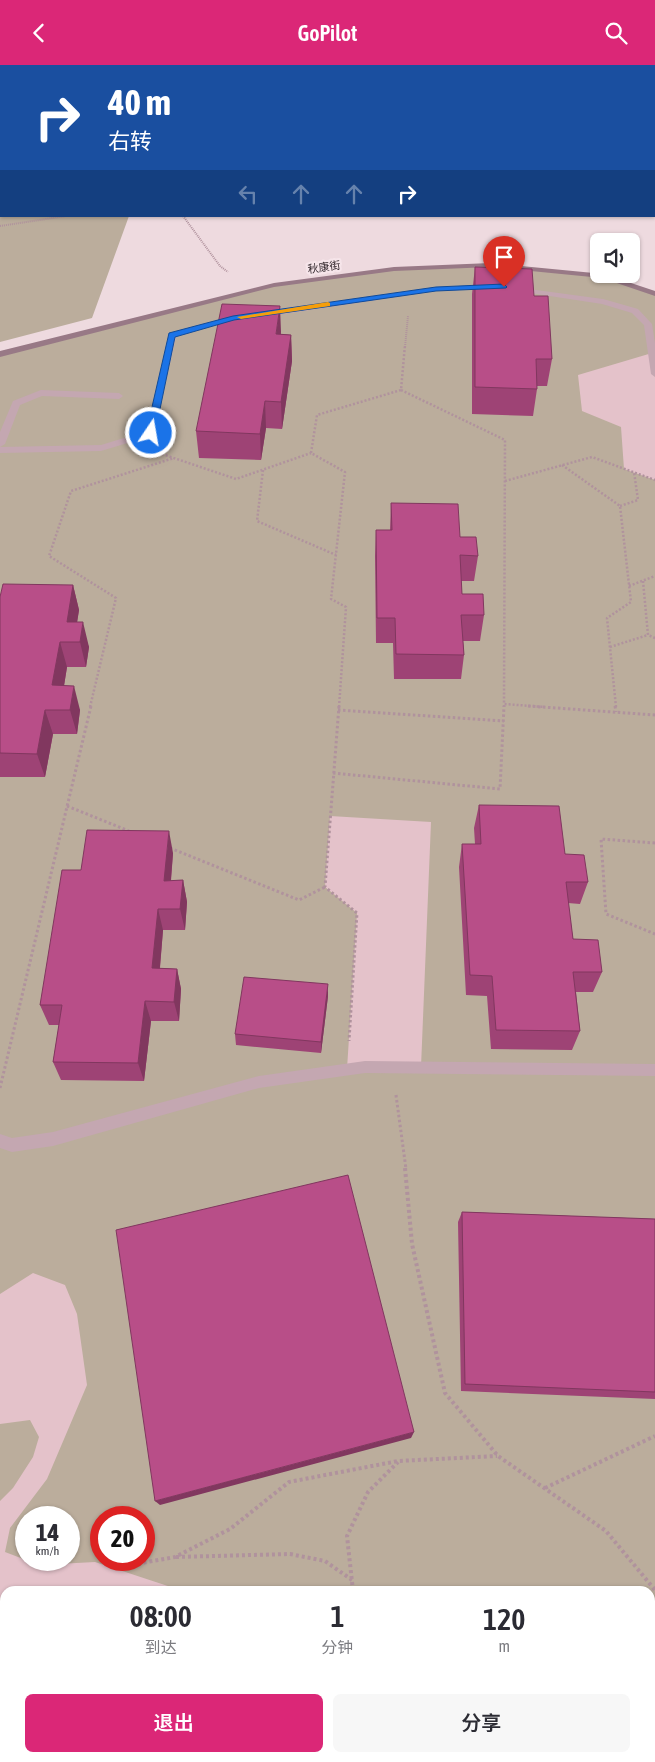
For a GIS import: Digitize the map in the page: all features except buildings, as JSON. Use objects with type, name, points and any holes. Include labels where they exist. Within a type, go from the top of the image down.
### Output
[{"type":"street","name":"秋康街","points":[[0,354],[274,285],[394,269],[491,265],[603,276],[655,294]]},
{"type":"lane","points":[[253,315],[436,289],[504,287],[603,302],[635,311],[648,323],[655,374]]},
{"type":"lane","points":[[0,450],[101,448],[151,433],[172,335],[243,317]]},
{"type":"lane","points":[[0,444],[16,403],[41,393],[119,396]]},
{"type":"lane","points":[[0,1141],[12,1145],[53,1139],[259,1082],[347,1069],[391,1067],[655,1070]]},
{"type":"path","points":[[0,227],[60,217]]},
{"type":"path","points":[[184,217],[220,266],[253,291]]},
{"type":"path","points":[[402,390],[410,293]]},
{"type":"path","points":[[311,453],[317,415],[402,390],[505,440],[504,721],[500,789],[333,773]]},
{"type":"path","points":[[151,433],[146,449],[236,479],[311,453],[346,472],[331,599],[346,607],[324,887]]},
{"type":"path","points":[[505,481],[592,457],[655,480]]},
{"type":"path","points":[[0,1088],[116,598],[49,556],[71,491],[174,458]]},
{"type":"path","points":[[562,465],[620,506],[631,603],[607,618],[616,712]]},
{"type":"path","points":[[263,470],[257,521],[336,555]]},
{"type":"path","points":[[620,506],[638,500],[634,472]]},
{"type":"path","points":[[629,586],[655,576]]},
{"type":"path","points":[[643,581],[648,635]]},
{"type":"path","points":[[610,647],[648,635],[655,638]]},
{"type":"path","points":[[504,704],[655,715]]},
{"type":"path","points":[[338,711],[504,721]]},
{"type":"path","points":[[67,806],[130,831]]},
{"type":"path","points":[[655,843],[601,839],[606,914],[655,934]]},
{"type":"path","points":[[165,846],[299,901],[324,887]]},
{"type":"path","points":[[324,887],[357,913],[347,1069]]},
{"type":"path","points":[[391,1067],[402,1129],[412,1244],[445,1393],[498,1456],[606,1531],[652,1586]]},
{"type":"path","points":[[544,1488],[655,1436]]},
{"type":"path","points":[[175,1557],[230,1529],[289,1482],[398,1461],[498,1456]]},
{"type":"path","points":[[353,1586],[347,1536],[368,1491],[398,1461]]},
{"type":"path","points":[[155,1561],[175,1557],[290,1553],[325,1561],[352,1579]]},
{"type":"shaded area","points":[[0,217],[129,217],[92,318],[0,342]]},
{"type":"shaded area","points":[[491,265],[590,275],[590,283],[623,283],[655,294],[655,1586],[0,1586],[0,354],[274,285],[394,269]]},
{"type":"shaded area","points":[[652,353],[655,374],[655,480],[624,469],[621,427],[582,411],[578,375]]},
{"type":"shaded area","points":[[330,816],[431,822],[421,1067],[347,1069],[357,913],[325,887]]},
{"type":"shaded area","points":[[33,1273],[65,1285],[77,1314],[87,1385],[47,1479],[27,1506],[15,1506],[15,1521],[10,1528],[5,1552],[15,1556],[15,1571],[80,1571],[80,1563],[90,1562],[90,1571],[122,1571],[168,1586],[0,1586],[0,1501],[13,1488],[33,1457],[39,1437],[30,1420],[0,1424],[0,1294]]},
{"type":"slow traffic","points":[[241,317],[328,304]]},
{"type":"route","points":[[151,433],[172,335],[233,318],[436,289],[504,287]]}]
